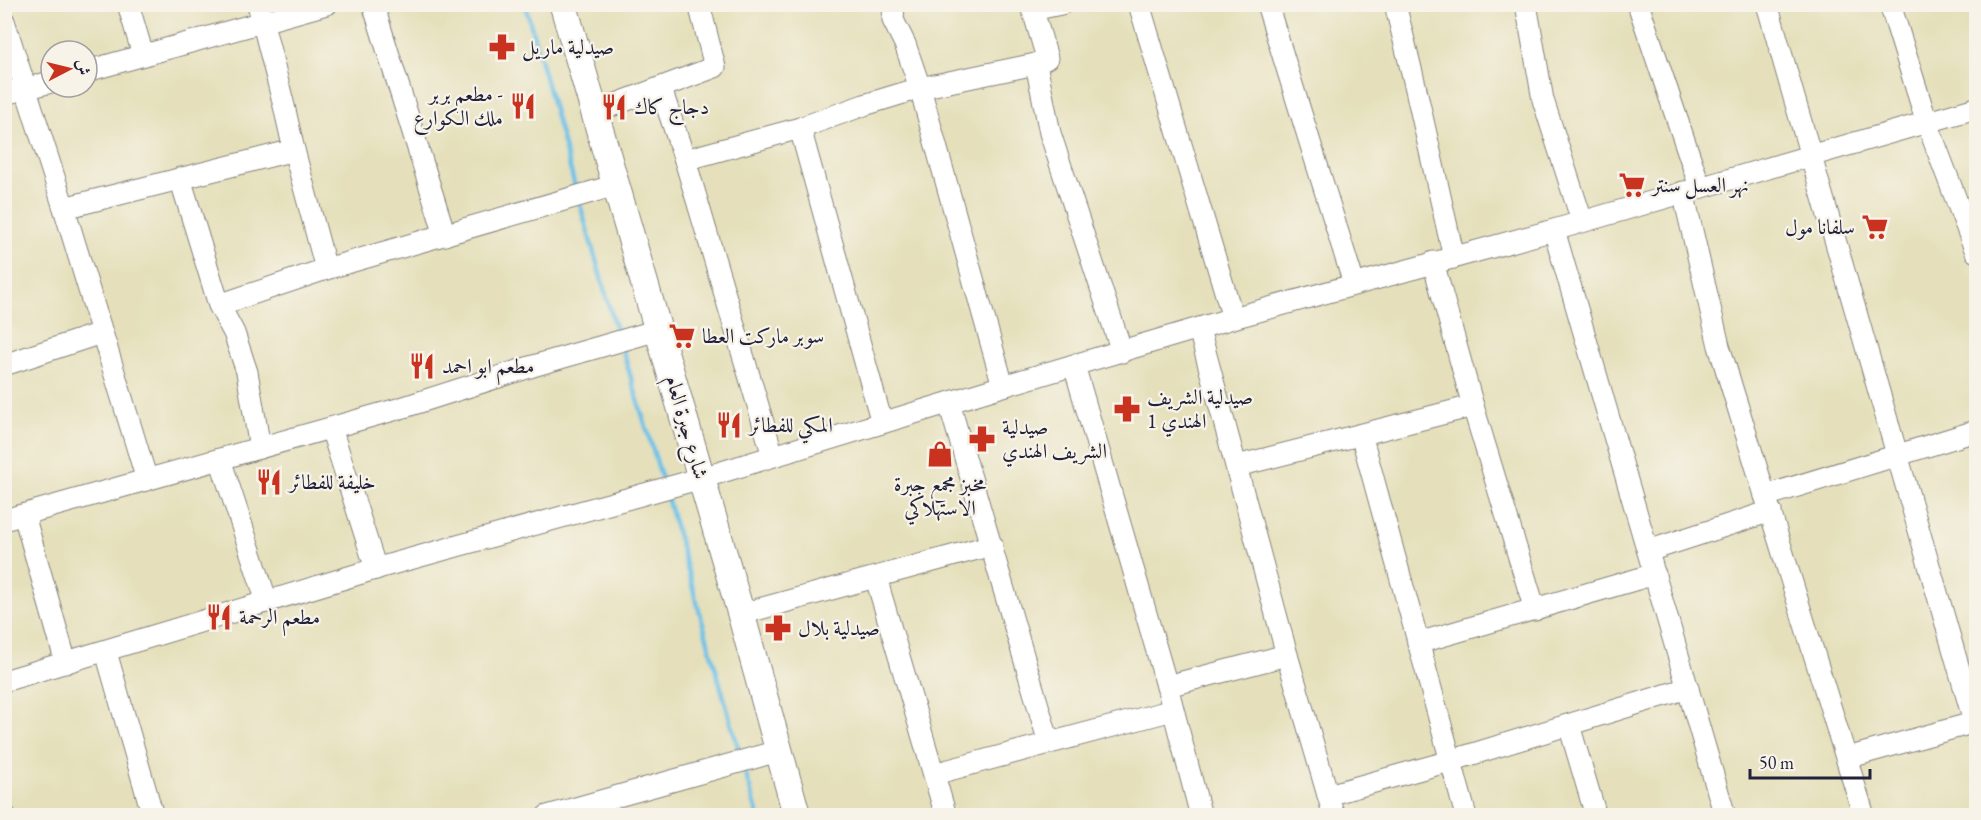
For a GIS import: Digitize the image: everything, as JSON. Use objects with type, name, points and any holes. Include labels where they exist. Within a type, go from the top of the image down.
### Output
[{"type":"main road","name":"شارع جبرة العام","points":[[563,4],[702,478],[796,816]]},
{"type":"street","points":[[128,4],[143,55]]},
{"type":"street","points":[[99,68],[143,55],[260,14],[327,4]]},
{"type":"street","points":[[373,4],[445,235]]},
{"type":"street","points":[[595,112],[715,67],[698,4]]},
{"type":"street","points":[[894,4],[893,20],[905,44],[920,88],[1003,386]]},
{"type":"street","points":[[685,160],[800,128],[920,88],[1036,64],[1047,58],[1032,7],[1061,4]]},
{"type":"street","points":[[1139,4],[1233,318]]},
{"type":"street","points":[[1267,4],[1354,284]]},
{"type":"street","points":[[1395,4],[1415,84],[1444,260],[1473,406],[1535,610]]},
{"type":"street","points":[[1526,4],[1544,100],[1582,221]]},
{"type":"street","points":[[1638,4],[1691,190],[1719,346],[1847,758],[1860,814]]},
{"type":"street","points":[[1767,4],[1976,724],[1847,758]]},
{"type":"street","points":[[1890,4],[1927,123],[1977,252]]},
{"type":"street","points":[[260,14],[326,269]]},
{"type":"street","points":[[4,21],[147,480]]},
{"type":"street","points":[[1036,64],[1050,133],[1122,352]]},
{"type":"street","points":[[4,94],[39,85]]},
{"type":"street","points":[[661,88],[685,160],[773,456]]},
{"type":"street","points":[[4,681],[376,570],[702,478],[1233,318],[1554,230],[1977,108]]},
{"type":"street","points":[[800,128],[882,423]]},
{"type":"street","points":[[64,208],[294,150]]},
{"type":"street","points":[[180,177],[219,304],[234,333],[247,372],[260,448]]},
{"type":"street","points":[[219,304],[326,269],[616,185]]},
{"type":"street","points":[[1554,230],[1725,816]]},
{"type":"street","points":[[1199,329],[1287,655],[1334,816]]},
{"type":"street","points":[[66,663],[14,517],[331,428],[658,330]]},
{"type":"street","points":[[4,366],[101,333]]},
{"type":"street","points":[[1074,365],[1167,686],[1201,816]]},
{"type":"street","points":[[949,403],[1049,743]]},
{"type":"street","points":[[1237,466],[1473,406]]},
{"type":"street","points":[[331,428],[376,570]]},
{"type":"street","points":[[1648,551],[1897,455],[1977,431]]},
{"type":"street","points":[[1361,434],[1466,816]]},
{"type":"street","points":[[220,459],[267,602]]},
{"type":"street","points":[[741,614],[992,544]]},
{"type":"street","points":[[1418,643],[1655,574]]},
{"type":"street","points":[[876,578],[946,816]]},
{"type":"street","points":[[106,652],[153,816]]},
{"type":"street","points":[[1167,686],[1287,655]]},
{"type":"street","points":[[1328,795],[1450,761],[1688,688]]},
{"type":"street","points":[[934,774],[1173,710]]},
{"type":"street","points":[[1569,725],[1596,816]]},
{"type":"street","points":[[547,816],[778,751]]},
{"type":"waterway","points":[[525,4],[576,190]]},
{"type":"waterway","points":[[579,201],[618,337]]},
{"type":"waterway","points":[[622,348],[663,483]]},
{"type":"waterway","points":[[666,494],[740,754]]},
{"type":"waterway","points":[[743,765],[758,816]]},
{"type":"place","name":"صيدلية ماريل","points":[[502,47]]},
{"type":"place","name":"مطعم بربر - ملك الكوارع","points":[[523,106]]},
{"type":"place","name":"دجاج كاك","points":[[614,107]]},
{"type":"place","name":"نهر العسل سنتر","points":[[1632,185]]},
{"type":"place","name":"سلفانا مول","points":[[1875,227]]},
{"type":"place","name":"سوبر ماركت العطا","points":[[682,336]]},
{"type":"place","name":"مطعم ابو احمد","points":[[422,366]]},
{"type":"place","name":"صيدلية الشريف الهندي 1","points":[[1127,409]]},
{"type":"place","name":"المكي للفطائر","points":[[729,425]]},
{"type":"place","name":"صيدلية الشريف الهندي","points":[[982,439]]},
{"type":"place","name":"مخبز مجمع جبرة الاستهلاكي","points":[[940,454]]},
{"type":"place","name":"خليفة للفطائر","points":[[269,482]]},
{"type":"place","name":"مطعم الرحمة","points":[[219,617]]},
{"type":"place","name":"صيدلية بلال","points":[[778,628]]}]
